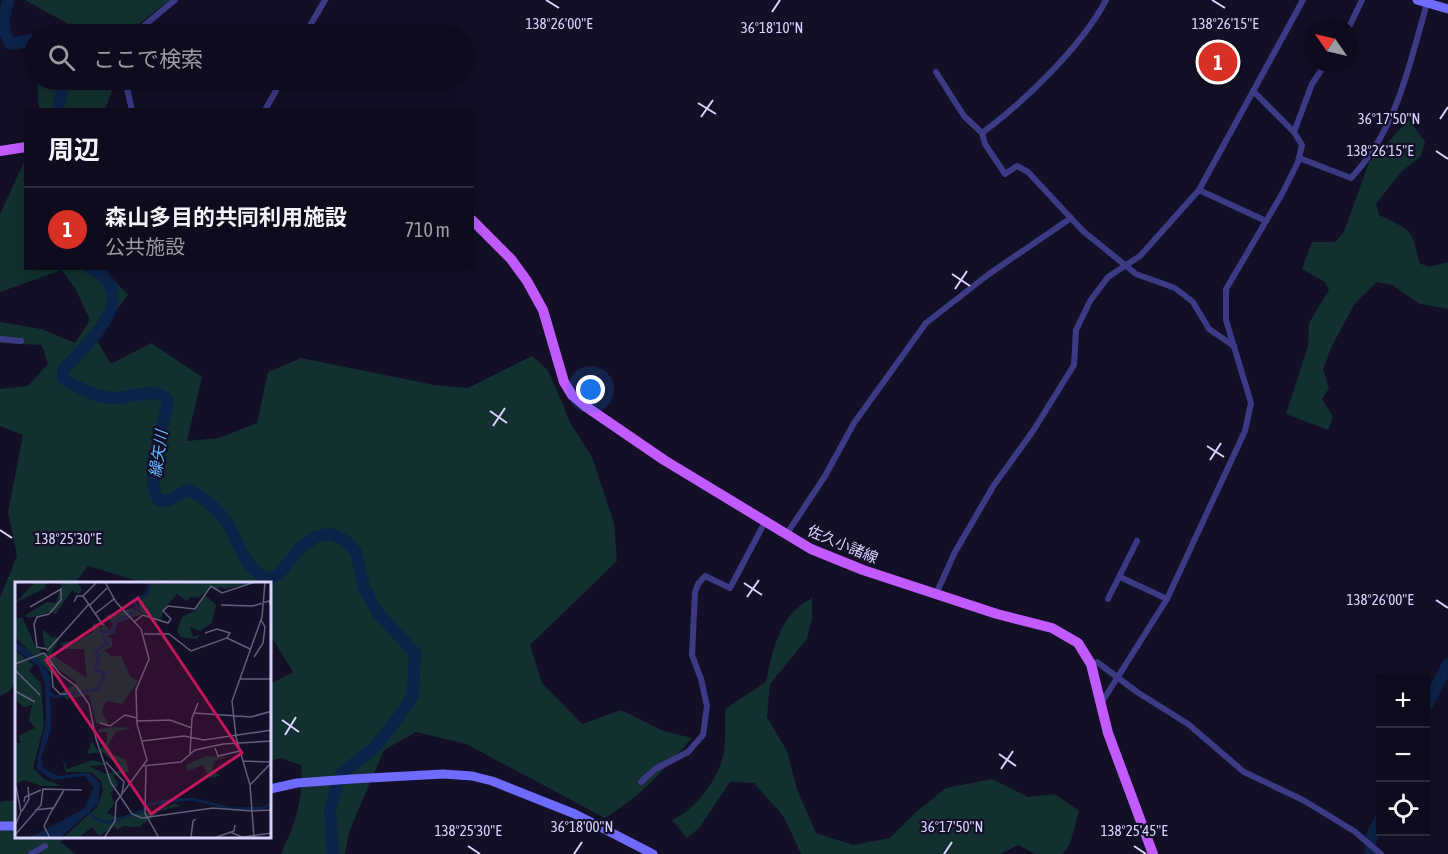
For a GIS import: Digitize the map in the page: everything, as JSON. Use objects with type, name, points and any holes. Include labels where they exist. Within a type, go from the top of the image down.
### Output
[{"type":"main road","points":[[0,151],[24,147]]},
{"type":"main road","name":"佐久小諸線","points":[[474,221],[511,259],[533,291],[543,310],[559,369],[572,395],[664,460],[786,535],[833,559],[936,594],[1065,633],[1078,643],[1091,664],[1119,766],[1153,854]]},
{"type":"street","points":[[146,24],[175,0]]},
{"type":"street","points":[[311,24],[325,0]]},
{"type":"street","points":[[982,133],[1018,106],[1064,56],[1107,0]]},
{"type":"street","points":[[936,594],[955,552],[994,485],[1033,431],[1074,365],[1076,330],[1090,301],[1108,277],[1140,256],[1199,190],[1303,0]]},
{"type":"street","points":[[1353,18],[1362,0]]},
{"type":"street","points":[[1299,158],[1351,178],[1364,165],[1400,101],[1422,2],[1448,9]]},
{"type":"street","points":[[936,72],[964,116],[982,133],[985,144],[1005,174],[1017,166],[1028,172],[1071,218],[1125,266],[1146,279],[1175,288],[1193,302],[1209,329],[1235,347]]},
{"type":"street","points":[[1294,132],[1312,84],[1320,72]]},
{"type":"street","points":[[127,90],[132,108]]},
{"type":"street","points":[[266,108],[276,90]]},
{"type":"street","points":[[1101,703],[1167,599],[1245,431],[1251,403],[1224,309],[1226,289],[1266,221],[1299,158],[1302,145],[1294,132],[1253,91]]},
{"type":"street","points":[[1199,190],[1266,221]]},
{"type":"street","points":[[786,535],[825,476],[854,423],[926,323],[989,274],[1071,218]]},
{"type":"street","points":[[0,339],[21,340]]},
{"type":"street","points":[[641,782],[655,770],[688,752],[703,735],[706,706],[701,679],[692,656],[695,592],[705,576],[730,588],[765,522]]},
{"type":"street","points":[[1108,599],[1137,541]]},
{"type":"street","points":[[1120,577],[1167,599]]},
{"type":"street","points":[[1091,664],[1097,662],[1188,724],[1244,772],[1303,800],[1354,831],[1381,854]]},
{"type":"street","points":[[272,789],[297,783],[443,774],[482,779],[575,814],[652,854]]},
{"type":"street","points":[[0,825],[15,826]]},
{"type":"street","points":[[31,854],[45,846]]},
{"type":"green space","points":[[25,0],[170,0],[139,24],[68,24]]},
{"type":"green space","points":[[38,90],[112,90],[106,108],[39,108]]},
{"type":"green space","points":[[1409,120],[1425,142],[1421,156],[1402,171],[1376,204],[1379,215],[1398,224],[1412,236],[1419,263],[1429,267],[1448,262],[1448,309],[1420,304],[1392,285],[1377,282],[1355,303],[1332,346],[1323,369],[1329,388],[1322,399],[1333,417],[1328,430],[1286,414],[1308,346],[1309,323],[1329,290],[1325,282],[1302,269],[1312,242],[1335,242],[1344,232],[1369,162]]},
{"type":"green space","points":[[24,162],[24,270],[62,270],[0,292],[0,214]]},
{"type":"green space","points":[[62,270],[105,270],[128,295],[95,337],[111,364],[151,343],[202,377],[187,441],[219,438],[257,423],[268,372],[301,358],[434,385],[468,388],[532,356],[548,370],[571,424],[592,457],[614,523],[617,561],[530,645],[542,683],[582,724],[621,710],[663,731],[692,738],[641,791],[605,818],[466,744],[416,732],[384,750],[349,832],[345,854],[281,854],[300,800],[302,777],[301,765],[281,758],[272,760],[272,683],[293,672],[272,638],[272,582],[141,582],[88,566],[76,582],[15,582],[15,681],[10,691],[0,696],[0,597],[17,556],[8,512],[23,435],[0,426],[0,389],[28,386],[48,364],[42,345],[0,343],[0,322],[41,329],[75,343],[90,320],[76,290]]},
{"type":"green space","points":[[812,598],[812,618],[807,639],[770,684],[767,717],[787,751],[797,789],[816,833],[853,845],[890,838],[915,813],[946,788],[992,779],[1028,797],[1055,794],[1079,811],[1070,844],[1063,854],[1035,854],[1018,845],[1000,854],[801,854],[784,817],[754,783],[730,782],[699,828],[687,838],[672,820],[698,801],[718,771],[725,746],[725,709],[766,682],[775,645],[785,623],[801,605]]},
{"type":"green space","points":[[15,800],[15,839],[63,839],[60,842],[76,854],[0,854],[0,802]]},
{"type":"waterway","name":"繰矢川","points":[[8,0],[4,17],[5,33],[11,44],[24,42]]},
{"type":"waterway","name":"繰矢川","points":[[58,108],[62,90]]},
{"type":"waterway","name":"繰矢川","points":[[93,270],[106,279],[112,292],[112,306],[96,335],[63,370],[63,378],[85,391],[105,397],[118,398],[150,393],[163,396],[168,402],[154,466],[153,479],[159,500],[167,501],[188,490],[204,499],[225,520],[253,569],[269,579],[279,574],[302,546],[317,536],[331,534],[346,541],[356,552],[364,588],[378,613],[415,653],[413,694],[404,710],[376,746],[341,774],[330,809],[333,854]]},
{"type":"waterway","points":[[1430,699],[1448,664]]},
{"type":"waterway","points":[[1371,854],[1370,840],[1376,827]]},
{"type":"place","name":"森山多目的共同利用施設","points":[[1218,62]]}]
